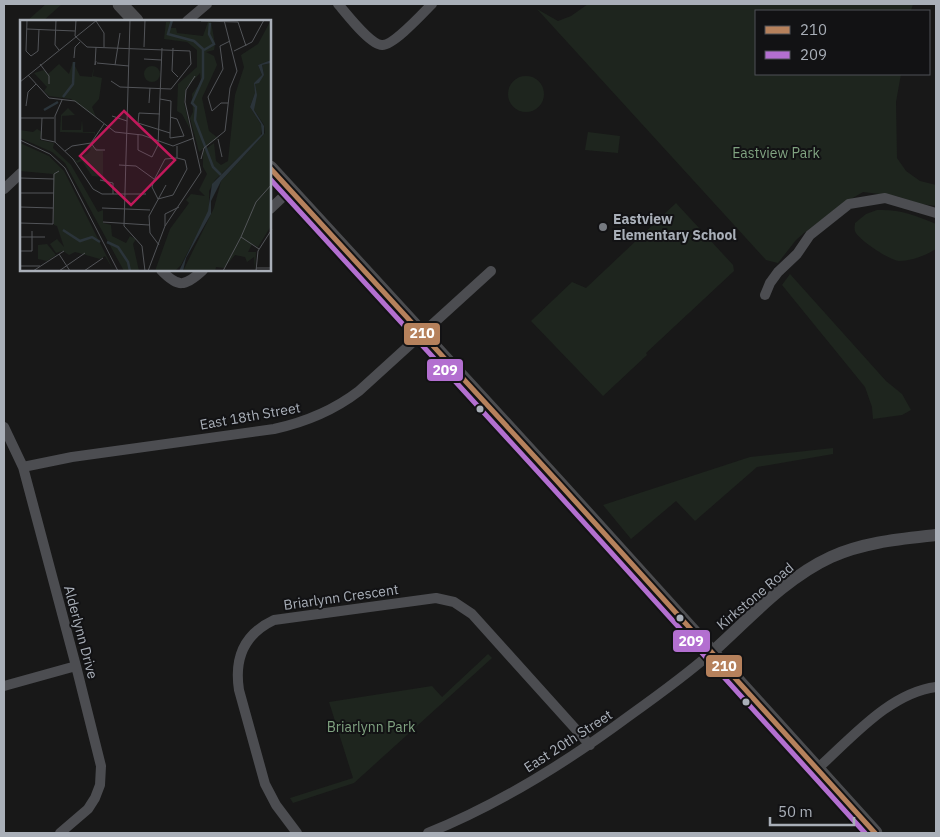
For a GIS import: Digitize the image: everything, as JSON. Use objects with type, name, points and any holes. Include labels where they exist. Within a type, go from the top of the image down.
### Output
[{"type":"main road","points":[[120,4],[135,20]]},
{"type":"main road","points":[[271,169],[556,480],[875,833]]},
{"type":"street","points":[[189,20],[206,4]]},
{"type":"street","points":[[338,4],[367,36],[375,43],[383,46],[396,38],[432,4]]},
{"type":"street","points":[[4,189],[20,174]]},
{"type":"street","points":[[271,207],[290,190]]},
{"type":"street","points":[[765,294],[778,272],[797,254],[810,235],[849,204],[885,198],[936,213]]},
{"type":"street","points":[[162,271],[171,281],[178,284],[190,280],[202,271]]},
{"type":"street","name":"East 18th Street","points":[[23,467],[72,457],[295,425],[343,404],[491,271]]},
{"type":"street","name":"Alderlynn Drive","points":[[4,427],[23,467],[101,766],[100,785],[95,798],[88,809],[60,833]]},
{"type":"street","name":"Kirkstone Road","points":[[711,653],[779,593],[805,573],[831,557],[889,540],[936,535]]},
{"type":"street","name":"Briarlynn Crescent","points":[[297,833],[276,805],[265,784],[239,690],[237,675],[239,659],[244,647],[251,637],[263,626],[274,620],[436,598],[454,602],[472,614],[590,745]]},
{"type":"street","name":"East 20th Street","points":[[428,833],[501,798],[590,745],[679,680],[711,653]]},
{"type":"street","points":[[4,686],[76,666]]},
{"type":"street","points":[[817,769],[891,704],[918,691],[936,687]]},
{"type":"green space","points":[[46,4],[62,4],[44,20],[28,20]]},
{"type":"green space","name":"Eastview Park","points":[[588,4],[913,4],[911,10],[755,10],[755,75],[901,75],[896,102],[897,158],[906,171],[920,181],[936,185],[936,206],[921,204],[896,196],[863,192],[804,233],[778,263],[766,260],[537,9],[558,21],[571,16]]},
{"type":"green space","points":[[526,76],[539,81],[544,94],[539,107],[526,112],[513,107],[508,94],[513,81]]},
{"type":"green space","points":[[588,132],[620,136],[618,153],[585,150]]},
{"type":"green space","points":[[676,203],[733,265],[734,271],[603,396],[531,321],[572,282],[586,288]]},
{"type":"green space","points":[[877,210],[893,210],[907,213],[936,224],[936,249],[919,257],[899,261],[875,249],[857,235],[855,223],[866,214]]},
{"type":"green space","points":[[790,274],[886,381],[902,394],[911,410],[902,415],[873,419],[872,407],[865,387],[782,285]]},
{"type":"green space","points":[[833,448],[833,454],[757,467],[695,521],[676,501],[631,539],[603,505],[750,457]]},
{"type":"green space","name":"Briarlynn Park","points":[[488,654],[492,658],[354,783],[293,803],[290,798],[353,778],[329,702],[432,686],[442,697]]},
{"type":"transit line","name":"210","points":[[271,169],[556,480],[875,833]]},
{"type":"transit line","name":"209","points":[[271,180],[865,833]]},
{"type":"place","name":"Eastview Elementary School","points":[[603,227]]}]
